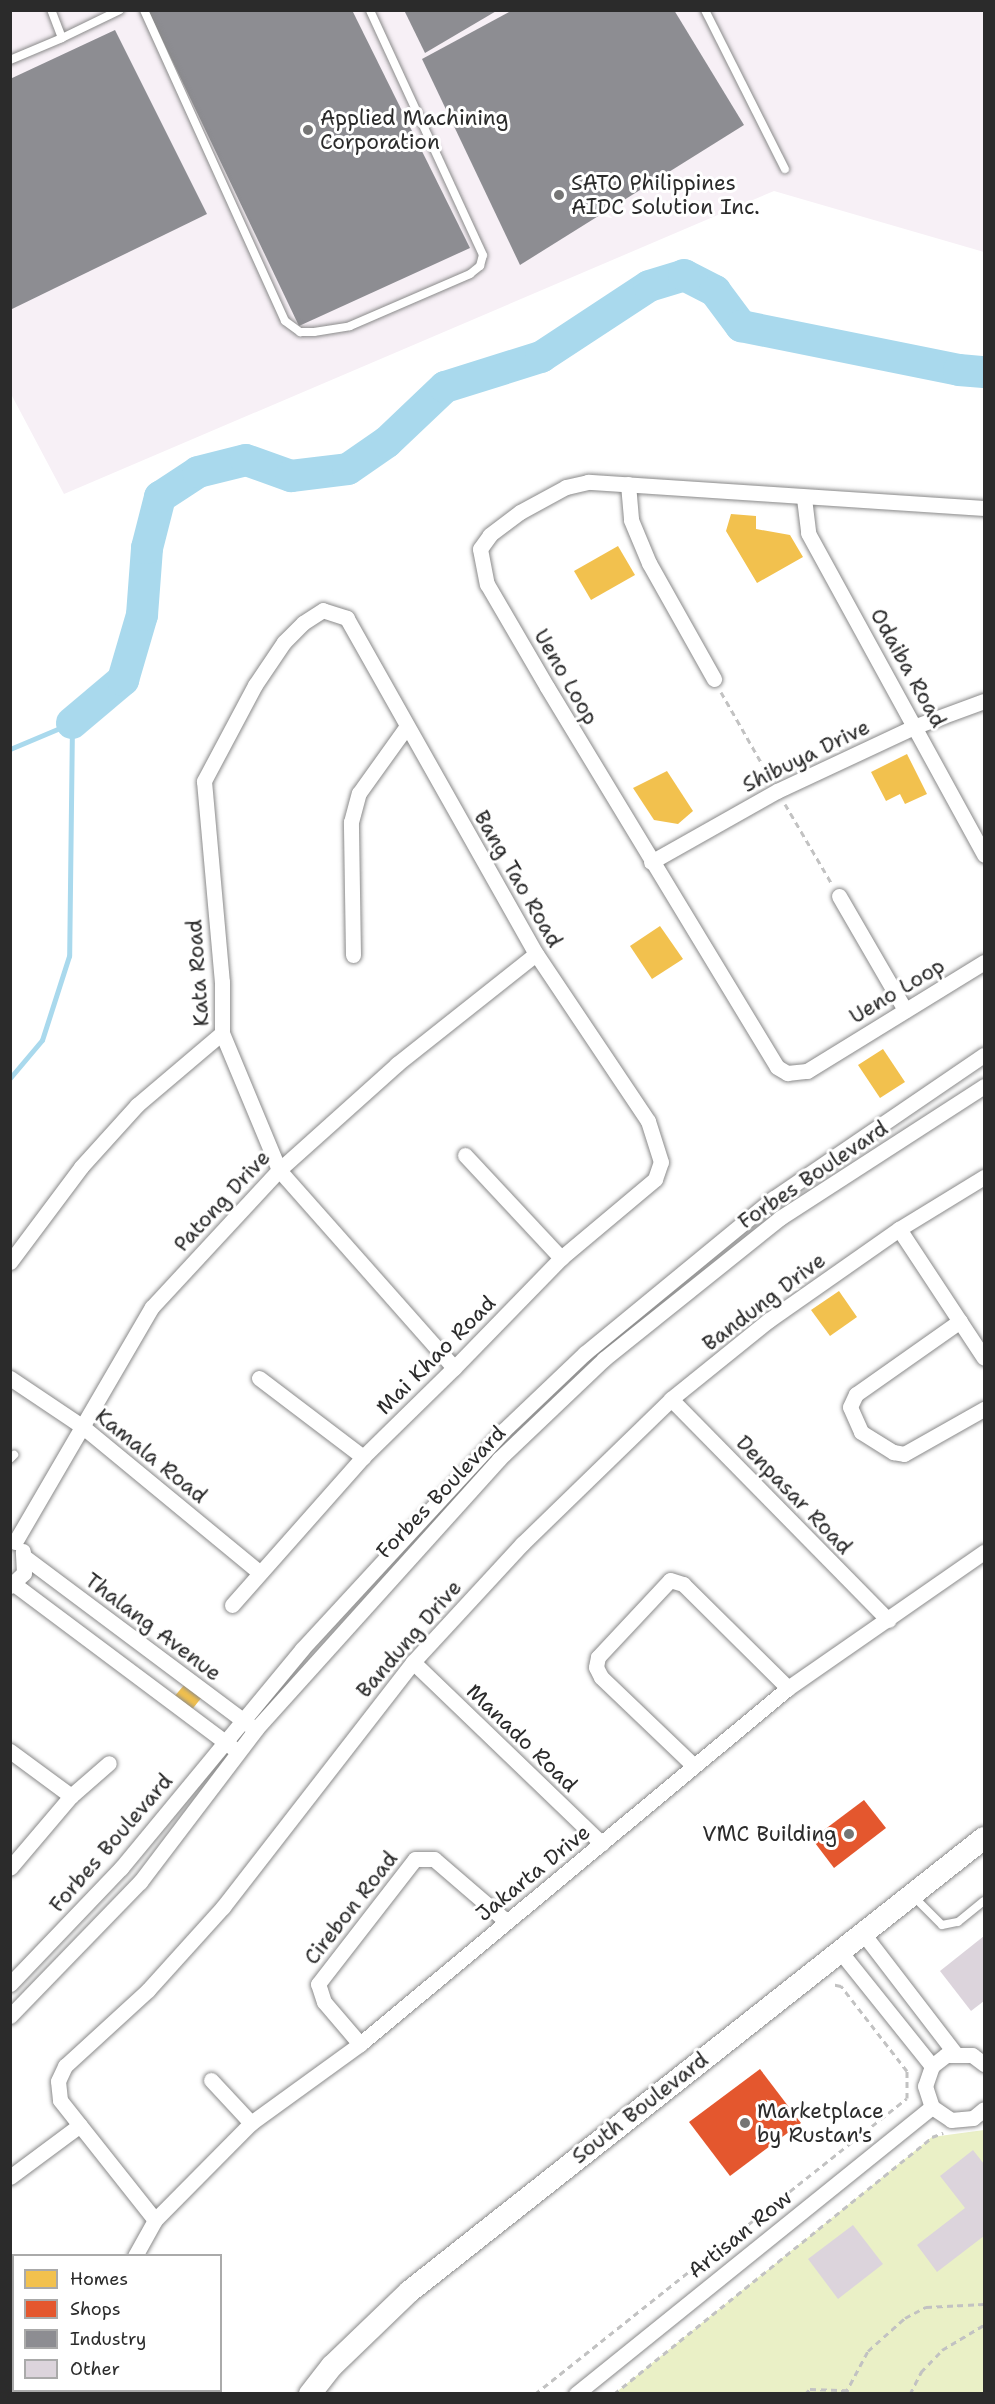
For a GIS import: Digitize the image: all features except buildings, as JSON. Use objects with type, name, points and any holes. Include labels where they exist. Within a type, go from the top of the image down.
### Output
[{"type":"main road","name":"South Boulevard","points":[[310,2394],[332,2366],[411,2291],[839,1950],[984,1838]]},
{"type":"street","name":"Ueno Loop","points":[[984,508],[804,498],[588,482],[546,497],[490,536],[480,549],[487,584],[651,862],[777,1067],[787,1073],[807,1071],[984,962]]},
{"type":"street","points":[[628,484],[631,520],[649,563],[714,679]]},
{"type":"street","name":"Odaiba Road","points":[[804,498],[808,533],[916,726],[984,855]]},
{"type":"street","name":"Bang Tao Road","points":[[323,610],[346,618],[536,954],[648,1122],[660,1162],[655,1179]]},
{"type":"street","name":"Kata Road","points":[[323,610],[303,622],[284,642],[255,686],[204,781],[222,982],[222,1033],[279,1170],[454,1368]]},
{"type":"street","name":"Shibuya Drive","points":[[651,862],[777,791],[916,726],[984,701]]},
{"type":"street","points":[[353,955],[351,822],[359,793],[407,726]]},
{"type":"street","points":[[839,896],[905,1010]]},
{"type":"street","name":"Patong Drive","points":[[13,1541],[83,1427],[152,1307],[279,1170],[397,1064],[536,954]]},
{"type":"street","points":[[10,1262],[81,1167],[137,1105],[222,1033]]},
{"type":"street","name":"Forbes Boulevard","points":[[10,1984],[121,1868],[224,1743],[241,1719],[410,1529],[502,1431],[585,1353],[774,1198],[984,1055]]},
{"type":"street","name":"Forbes Boulevard","points":[[10,2016],[140,1882],[256,1729],[450,1511],[604,1359],[780,1218],[984,1086]]},
{"type":"street","points":[[465,1155],[561,1258]]},
{"type":"street","name":"Bandung Drive","points":[[155,2220],[60,2100],[58,2081],[65,2066],[148,1990],[223,1907],[413,1662],[522,1544],[671,1399],[769,1320],[900,1229],[984,1176]]},
{"type":"street","name":"Mai Khao Road","points":[[231,1605],[363,1457],[561,1258],[655,1179]]},
{"type":"street","points":[[900,1229],[984,1358]]},
{"type":"street","points":[[960,1321],[856,1394],[850,1407],[861,1432],[893,1452],[904,1454],[984,1409]]},
{"type":"street","name":"Kamala Road","points":[[10,1378],[83,1427],[260,1573]]},
{"type":"street","points":[[259,1378],[363,1457]]},
{"type":"street","name":"Denpasar Road","points":[[671,1399],[888,1620]]},
{"type":"street","name":"Thalang Avenue","points":[[13,1541],[26,1558],[256,1729]]},
{"type":"street","name":"Jakarta Drive","points":[[136,2254],[155,2220],[251,2123],[360,2044],[788,1688],[984,1552]]},
{"type":"street","points":[[26,1558],[24,1573],[13,1585],[239,1752]]},
{"type":"street","points":[[693,1765],[601,1677],[596,1667],[598,1657],[670,1580],[683,1584],[788,1688]]},
{"type":"street","name":"Manado Road","points":[[413,1662],[602,1844]]},
{"type":"street","points":[[10,1751],[71,1796]]},
{"type":"street","points":[[10,1868],[71,1796],[109,1763]]},
{"type":"street","name":"Cirebon Road","points":[[360,2044],[324,2002],[318,1984],[415,1859],[434,1859],[506,1921]]},
{"type":"street","points":[[862,1932],[955,2053],[983,2060]]},
{"type":"street","points":[[839,1950],[932,2066]]},
{"type":"street","points":[[955,2053],[932,2066],[925,2086],[932,2107],[940,2115],[962,2121],[984,2109]]},
{"type":"street","points":[[211,2080],[251,2123]]},
{"type":"street","name":"Artisan Row","points":[[576,2394],[932,2107]]},
{"type":"street","points":[[10,2177],[80,2125]]},
{"type":"lane","points":[[51,10],[62,38]]},
{"type":"lane","points":[[10,60],[120,10]]},
{"type":"lane","points":[[144,10],[285,321],[300,332],[314,332],[350,326],[470,274],[480,266],[483,255],[370,10]]},
{"type":"lane","points":[[705,10],[785,169]]},
{"type":"lane","points":[[911,1894],[942,1925],[958,1922],[984,1901]]},
{"type":"path","points":[[534,2394],[907,2098],[907,2071],[841,1986],[828,1983]]},
{"type":"path","points":[[614,2394],[932,2137],[943,2133]]},
{"type":"path","points":[[805,2394],[810,2389],[847,2392],[868,2350],[905,2318],[926,2307],[984,2304]]},
{"type":"path","points":[[910,2394],[921,2372],[942,2350],[984,2325]]},
{"type":"shaded area","points":[[10,11],[984,11],[984,252],[774,191],[64,494],[11,394]]},
{"type":"green space","points":[[984,2130],[984,2393],[614,2394],[932,2137]]},
{"type":"waterway","points":[[72,723],[123,680],[142,615],[147,548],[160,497],[198,472],[246,460],[291,476],[348,469],[387,442],[445,387],[541,357],[649,286],[684,275],[715,291],[741,326],[959,370],[984,372]]},
{"type":"waterway","points":[[10,749],[72,723],[69,956],[42,1040],[10,1078]]},
{"type":"place","name":"Applied Machining Corporation","points":[[308,130]]},
{"type":"place","name":"SATO Philippines AIDC Solution Inc.","points":[[559,195]]},
{"type":"place","name":"VMC Building","points":[[849,1834]]},
{"type":"place","name":"Marketplace by Rustan's","points":[[745,2123]]}]
